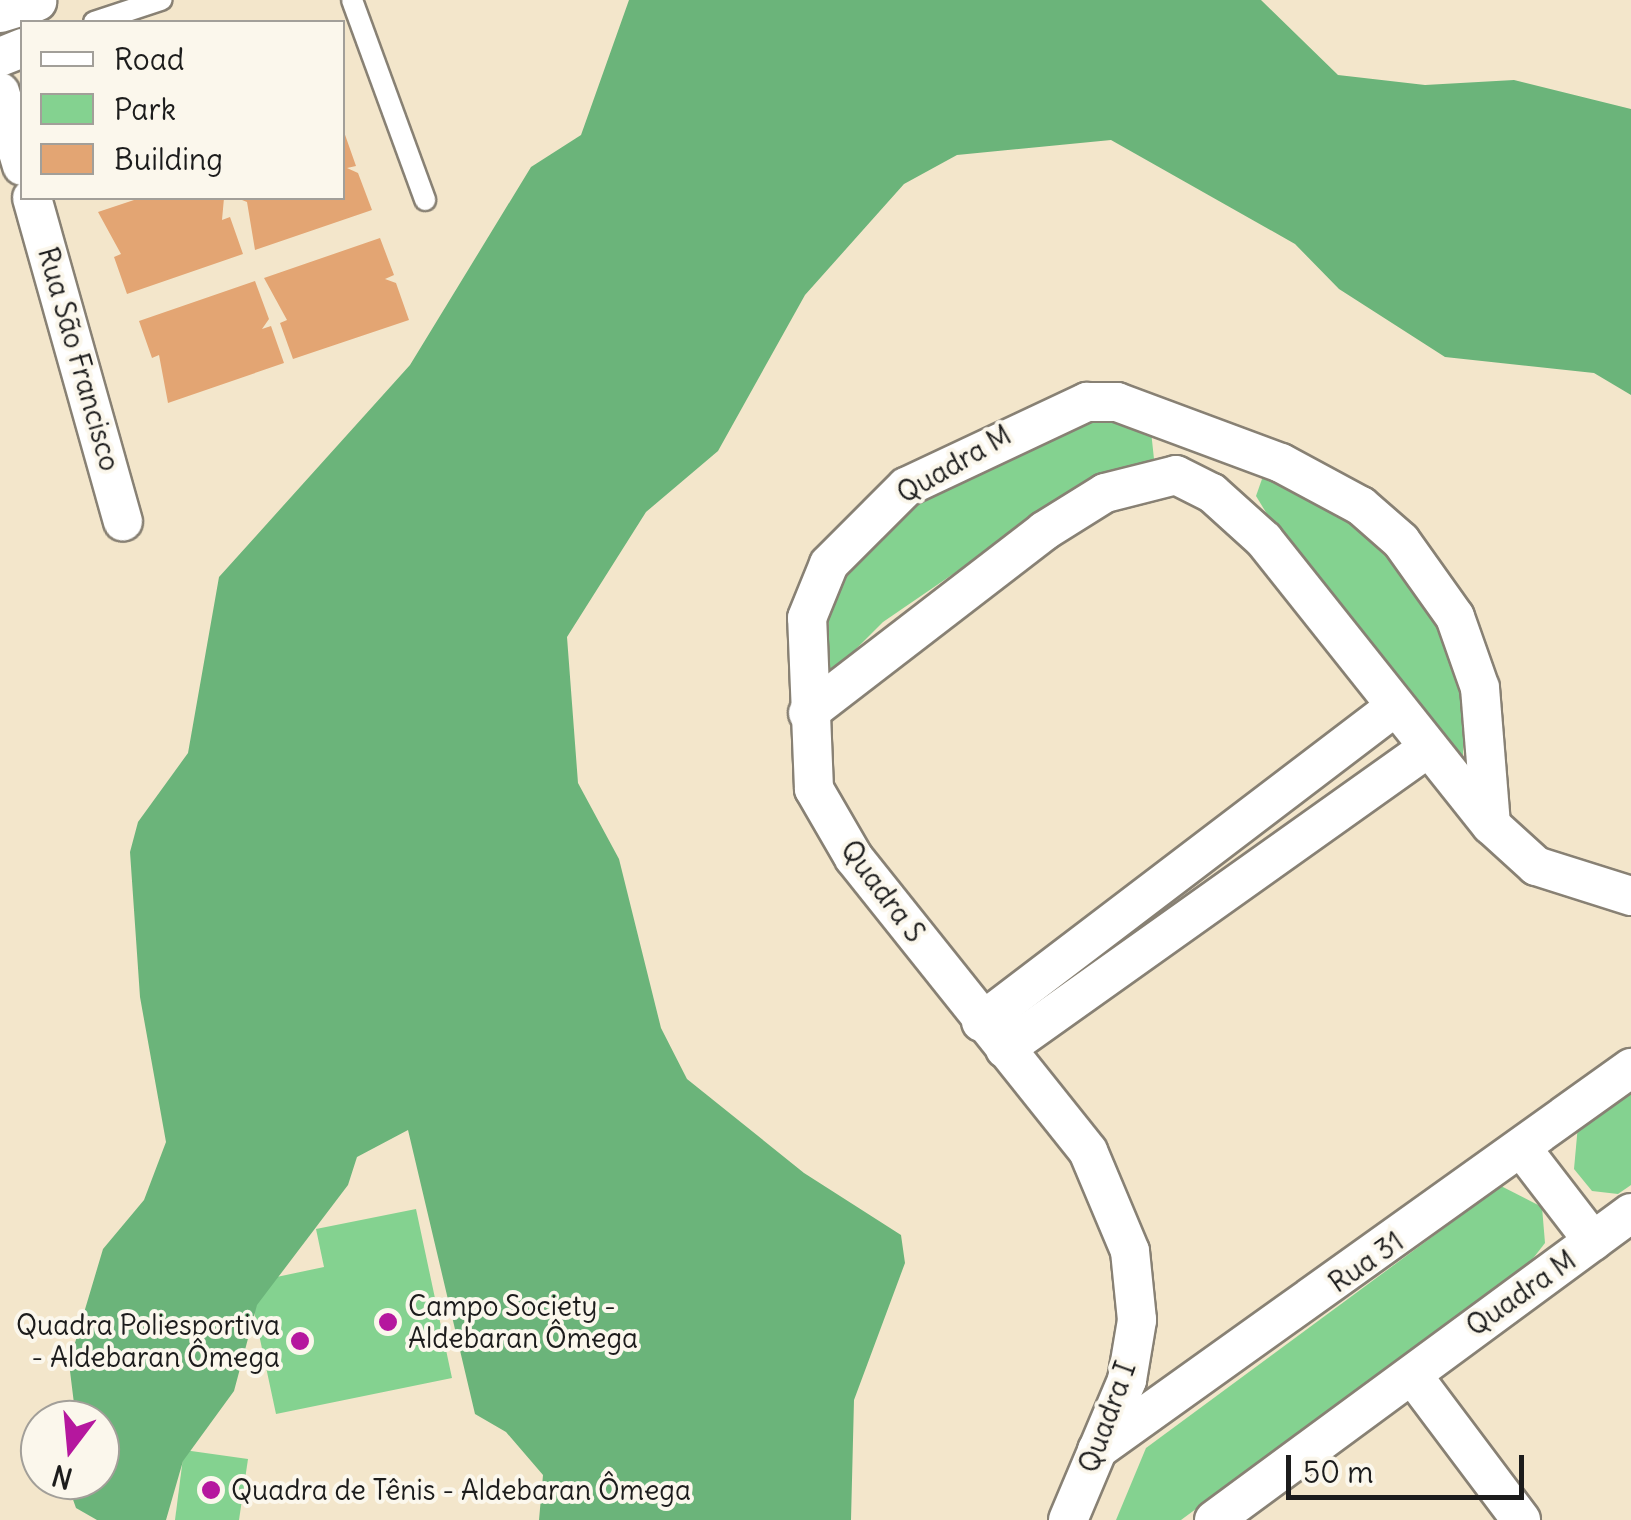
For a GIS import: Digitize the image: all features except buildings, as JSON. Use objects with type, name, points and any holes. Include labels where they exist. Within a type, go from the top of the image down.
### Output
[{"type":"street","points":[[0,13],[39,1]]},
{"type":"street","points":[[2,109],[20,160]]},
{"type":"street","name":"Rua São Francisco","points":[[33,200],[123,520]]},
{"type":"street","name":"Quadra M","points":[[808,714],[807,618],[829,564],[906,487],[1086,402],[1117,402],[1232,447],[1361,506],[1400,541],[1456,617],[1480,688],[1491,825]]},
{"type":"street","points":[[1212,493],[1232,447]]},
{"type":"street","points":[[808,714],[848,675],[1104,493],[1176,475],[1212,493],[1264,540],[1424,751],[1491,825],[1536,866],[1631,896]]},
{"type":"street","points":[[993,1035],[1392,709]]},
{"type":"street","name":"Quadra S","points":[[808,714],[814,789],[854,858],[993,1035]]},
{"type":"street","points":[[993,1035],[1424,751]]},
{"type":"street","name":"Quadra I","points":[[993,1035],[1088,1151],[1130,1251],[1134,1340],[1068,1520]]},
{"type":"street","name":"Rua 31","points":[[1096,1451],[1523,1150],[1631,1068]]},
{"type":"street","points":[[1523,1150],[1593,1242]]},
{"type":"street","name":"Quadra M","points":[[1214,1520],[1631,1213]]},
{"type":"street","points":[[1413,1376],[1521,1520]]},
{"type":"lane","points":[[100,20],[161,0]]},
{"type":"lane","points":[[352,0],[425,200]]},
{"type":"green space","points":[[629,0],[1261,0],[1338,75],[1425,85],[1514,80],[1631,109],[1631,395],[1594,373],[1445,357],[1339,289],[1295,244],[1111,140],[957,155],[904,184],[805,295],[718,451],[646,512],[567,637],[578,783],[619,859],[661,1028],[687,1079],[804,1173],[901,1235],[905,1263],[854,1400],[851,1520],[539,1520],[543,1475],[506,1432],[475,1414],[408,1130],[357,1157],[348,1185],[257,1305],[234,1391],[183,1461],[166,1520],[97,1520],[76,1508],[73,1500],[120,1500],[120,1400],[74,1400],[69,1363],[103,1249],[144,1200],[166,1142],[140,997],[130,852],[138,822],[188,753],[219,577],[410,365],[531,167],[581,135]]},
{"type":"green space","points":[[1115,417],[1151,431],[1154,459],[1055,504],[883,622],[827,678],[829,612],[845,568],[895,512],[1076,420]]},
{"type":"green space","points":[[1280,478],[1355,523],[1429,604],[1464,692],[1463,761],[1267,514],[1256,496],[1262,479]]},
{"type":"green space","points":[[1631,1086],[1631,1185],[1618,1194],[1592,1191],[1574,1169],[1578,1125]]},
{"type":"green space","points":[[1501,1186],[1542,1207],[1545,1243],[1531,1261],[1181,1520],[1116,1520],[1146,1448]]},
{"type":"green space","name":"Campo Society - Aldebaran Ômega","points":[[416,1209],[452,1378],[276,1414],[248,1283],[324,1267],[316,1229]]},
{"type":"green space","name":"Quadra de Tênis - Aldebaran Ômega","points":[[184,1450],[248,1459],[239,1520],[175,1520]]},
{"type":"place","name":"Campo Society - Aldebaran Ômega","points":[[388,1322]]},
{"type":"place","name":"Quadra Poliesportiva - Aldebaran Ômega","points":[[300,1341]]},
{"type":"place","name":"Quadra de Tênis - Aldebaran Ômega","points":[[211,1490]]}]
